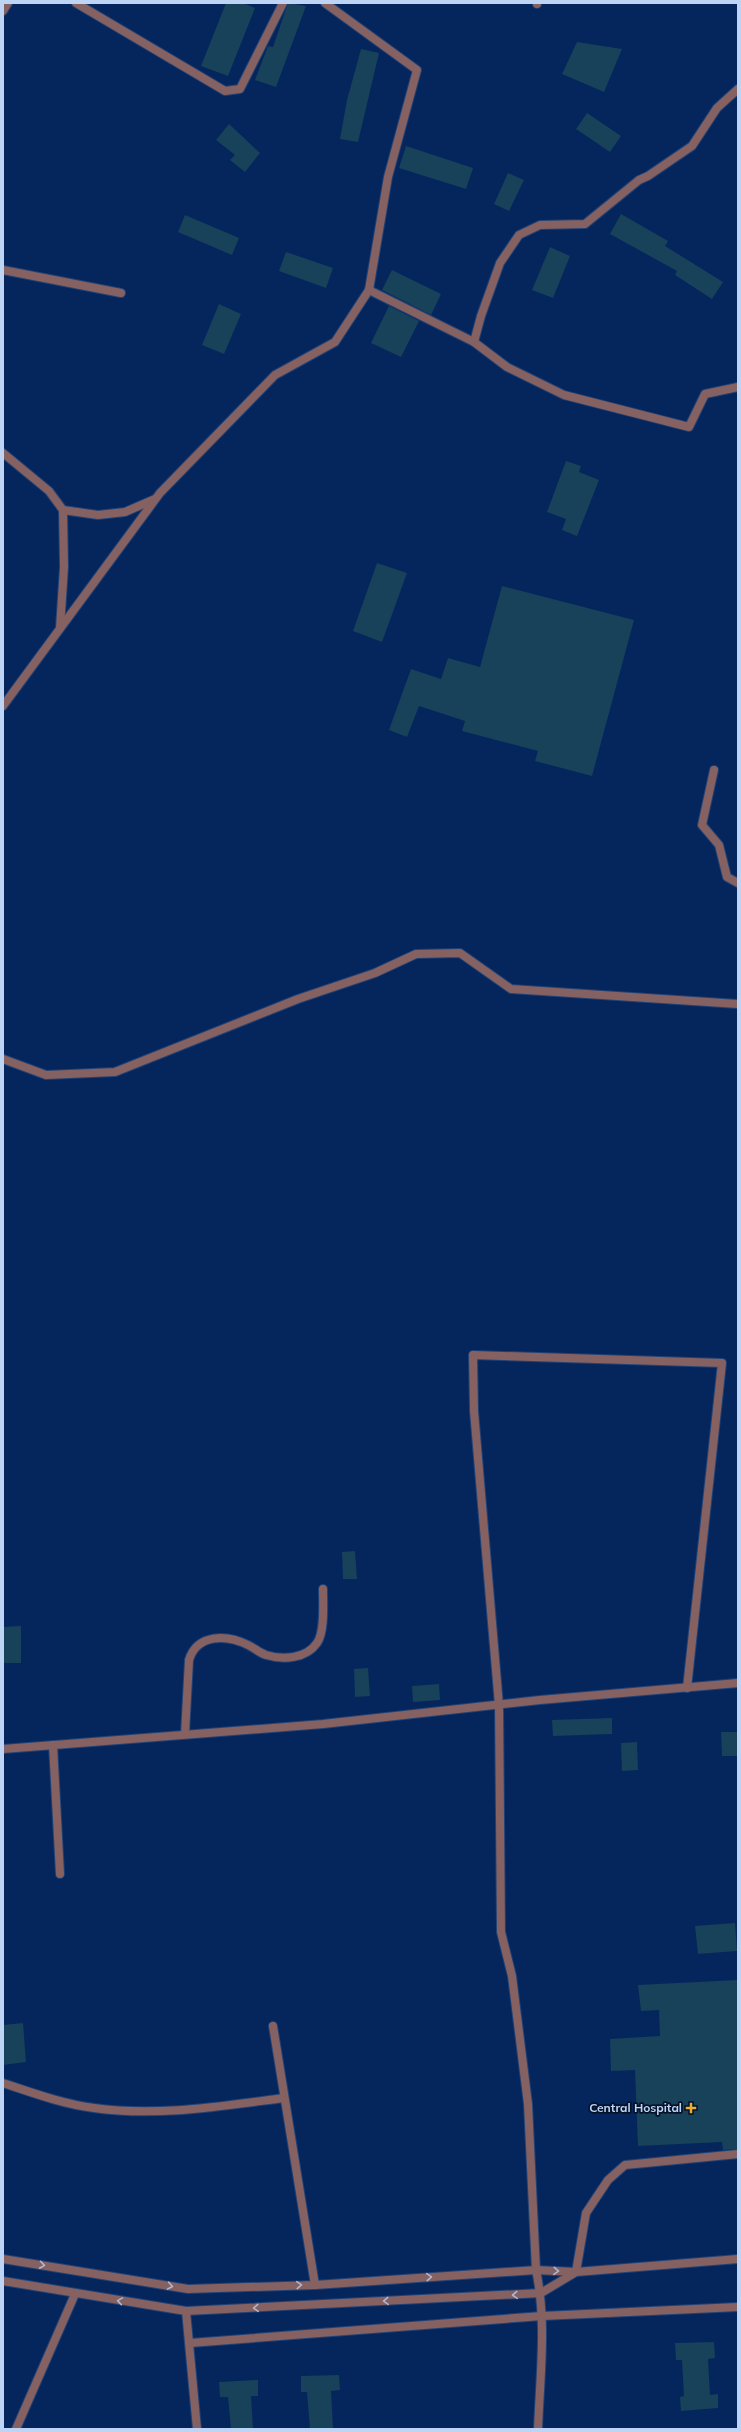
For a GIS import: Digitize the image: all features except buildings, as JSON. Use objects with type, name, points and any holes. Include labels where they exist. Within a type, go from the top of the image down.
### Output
[{"type":"street","points":[[3,11],[8,3]]},
{"type":"street","points":[[76,3],[225,91],[240,88],[284,3]]},
{"type":"street","points":[[3,706],[156,499],[275,375],[335,342],[369,290],[388,177],[417,70],[325,3]]},
{"type":"street","points":[[474,342],[481,316],[500,263],[519,235],[540,225],[585,224],[638,180],[648,176],[692,146],[717,108],[738,88]]},
{"type":"street","points":[[3,270],[121,293]]},
{"type":"street","points":[[369,290],[474,342],[507,367],[564,395],[689,427],[705,394],[738,387]]},
{"type":"street","points":[[3,453],[49,491],[63,510],[64,567],[60,628]]},
{"type":"street","points":[[63,510],[98,515],[125,512],[156,499]]},
{"type":"street","points":[[714,770],[702,826],[719,845],[727,877],[738,882]]},
{"type":"street","points":[[3,1059],[46,1074],[115,1072],[298,999],[375,973],[416,954],[460,953],[511,989],[738,1004]]},
{"type":"street","points":[[538,2429],[542,2316],[541,2293],[536,2270],[528,2104],[512,1976],[501,1932],[499,1706],[474,1411],[473,1355],[722,1363],[687,1688]]},
{"type":"street","points":[[185,1734],[189,1660],[192,1651],[198,1643],[212,1639],[233,1639],[265,1655],[280,1658],[295,1657],[306,1653],[318,1643],[322,1624],[323,1589]]},
{"type":"street","points":[[3,1750],[185,1734],[323,1724],[738,1683]]},
{"type":"street","points":[[53,1745],[60,1874]]},
{"type":"street","points":[[273,2026],[315,2284]]},
{"type":"street","points":[[3,2083],[51,2099],[94,2108],[174,2111],[284,2098]]},
{"type":"street","points":[[3,2281],[186,2311],[541,2293],[576,2272],[586,2213],[608,2180],[626,2165],[738,2154]]},
{"type":"street","points":[[3,2259],[188,2289],[315,2284],[536,2270],[576,2272],[738,2259]]},
{"type":"street","points":[[16,2429],[75,2294]]},
{"type":"street","points":[[190,2343],[542,2316],[738,2307]]},
{"type":"street","points":[[186,2311],[197,2429]]},
{"type":"place","name":"Central Hospital","points":[[691,2108]]}]
